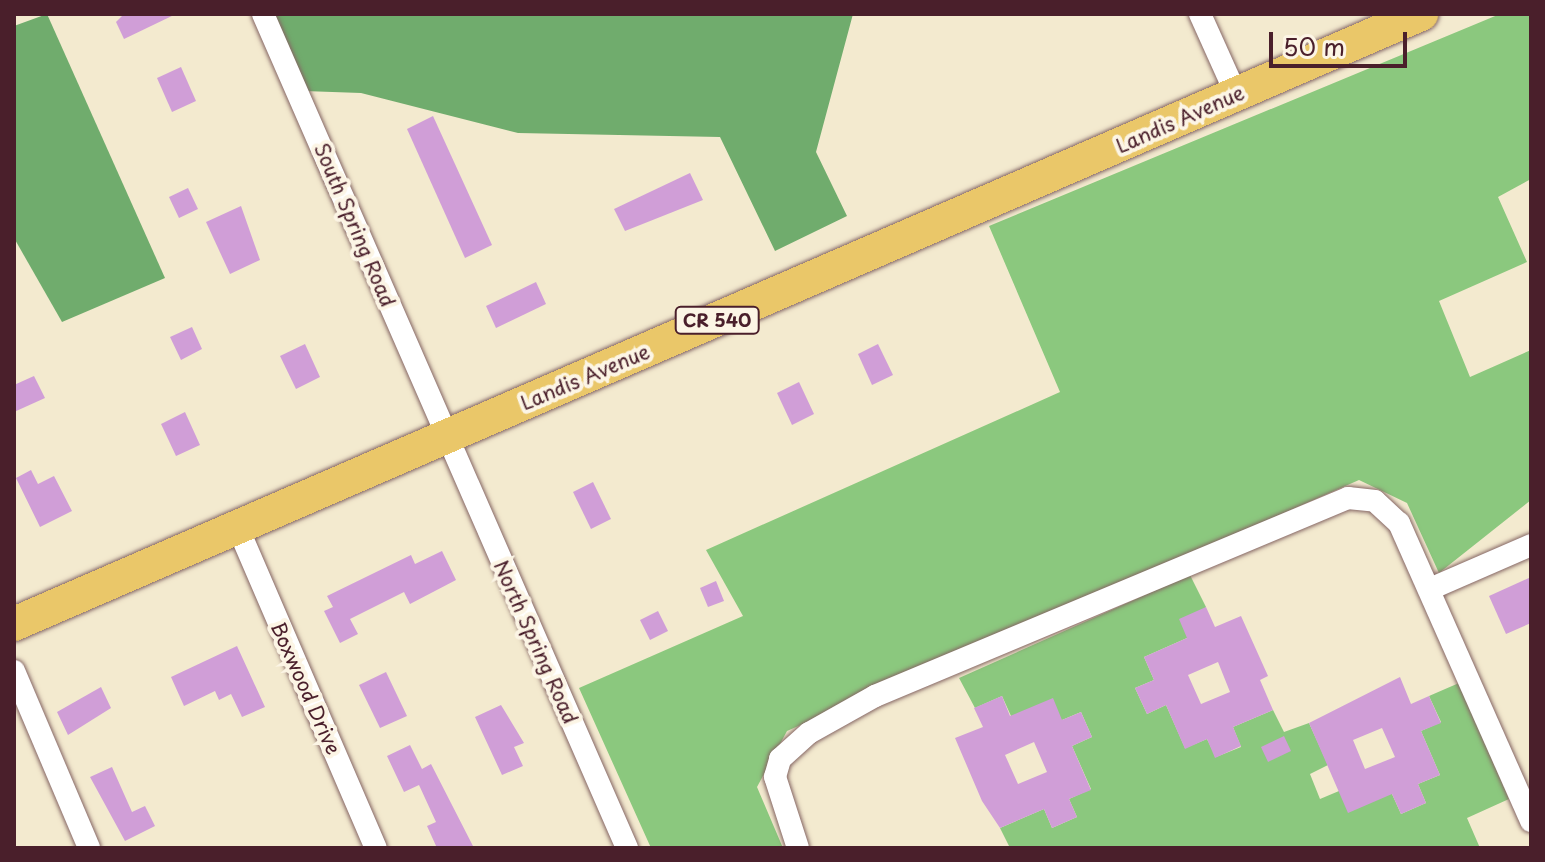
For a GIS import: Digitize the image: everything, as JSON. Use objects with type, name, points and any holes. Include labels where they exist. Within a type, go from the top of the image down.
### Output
[{"type":"main road","name":"Landis Avenue","points":[[14,624],[1421,14]]},
{"type":"street","name":"South Spring Road","points":[[263,14],[446,437]]},
{"type":"street","points":[[1200,14],[1236,94]]},
{"type":"street","name":"North Spring Road","points":[[446,437],[627,848]]},
{"type":"street","points":[[798,848],[775,777],[780,759],[809,733],[875,696],[1298,516],[1348,498],[1375,501],[1399,523],[1531,821]]},
{"type":"street","name":"Boxwood Drive","points":[[238,528],[376,848]]},
{"type":"street","points":[[1430,589],[1531,545]]},
{"type":"street","points":[[14,671],[89,848]]},
{"type":"green space","points":[[47,14],[165,278],[62,322],[14,238],[14,26]]},
{"type":"green space","points":[[272,14],[853,14],[816,152],[847,216],[775,251],[720,137],[518,133],[361,93],[304,91]]},
{"type":"green space","points":[[1500,14],[1531,14],[1531,179],[1498,197],[1527,262],[1439,301],[1470,377],[1531,350],[1531,500],[1439,573],[1407,503],[1359,480],[787,731],[757,787],[783,848],[651,848],[579,688],[743,616],[706,550],[1060,392],[989,226]]},
{"type":"green space","points":[[1190,575],[1206,607],[1187,638],[1144,657],[1154,680],[1135,688],[1147,714],[1166,705],[1185,748],[1207,739],[1216,757],[1241,747],[1233,727],[1273,710],[1284,732],[1309,723],[1328,765],[1310,774],[1320,799],[1339,791],[1392,794],[1401,814],[1426,803],[1418,784],[1440,775],[1421,731],[1441,722],[1429,696],[1459,683],[1509,799],[1467,818],[1480,848],[1010,848],[1000,828],[1044,809],[1052,828],[1077,817],[1069,799],[1091,789],[1072,746],[1092,737],[1081,712],[1062,720],[1011,716],[1002,696],[975,708],[959,678]]},
{"type":"building","points":[[124,14],[176,14],[124,39],[116,22]]},
{"type":"building","points":[[181,67],[196,101],[172,112],[157,78]]},
{"type":"building","points":[[433,116],[492,245],[465,258],[407,129]]},
{"type":"building","points":[[690,173],[703,200],[625,231],[614,209]]},
{"type":"building","points":[[188,188],[198,209],[179,218],[169,197]]},
{"type":"building","points":[[241,206],[260,260],[230,274],[206,222]]},
{"type":"building","points":[[536,282],[546,304],[496,328],[486,306]]},
{"type":"building","points":[[192,327],[202,349],[181,360],[170,337]]},
{"type":"building","points":[[305,344],[320,377],[296,389],[280,356]]},
{"type":"building","points":[[878,344],[893,375],[872,385],[858,354]]},
{"type":"building","points":[[34,376],[45,398],[14,412],[14,385]]},
{"type":"building","points":[[799,382],[814,414],[792,425],[777,393]]},
{"type":"building","points":[[185,412],[200,445],[176,456],[161,424]]},
{"type":"building","points":[[31,470],[38,484],[54,476],[72,511],[40,527],[16,478]]},
{"type":"building","points":[[593,482],[611,519],[591,529],[573,492]]},
{"type":"building","points":[[442,551],[456,580],[410,604],[404,592],[350,619],[358,634],[340,643],[324,611],[333,607],[327,596],[411,555],[415,564]]},
{"type":"building","points":[[1531,577],[1531,623],[1506,634],[1489,596]]},
{"type":"building","points":[[716,581],[724,601],[708,607],[700,588]]},
{"type":"building","points":[[1206,607],[1215,627],[1241,616],[1268,676],[1260,680],[1273,710],[1233,727],[1241,746],[1215,758],[1207,739],[1185,749],[1166,705],[1147,714],[1135,688],[1154,680],[1144,657],[1187,638],[1179,619]],"holes":[[[1218,662],[1230,692],[1201,704],[1188,675]]]},
{"type":"building","points":[[658,611],[668,631],[650,640],[640,620]]},
{"type":"building","points":[[237,646],[265,707],[242,717],[231,694],[219,700],[215,691],[184,706],[171,677]]},
{"type":"building","points":[[386,672],[407,716],[380,728],[359,685]]},
{"type":"building","points":[[1400,677],[1411,704],[1429,696],[1441,723],[1421,731],[1440,775],[1418,784],[1426,803],[1401,814],[1392,794],[1348,813],[1309,723]],"holes":[[[1382,728],[1395,757],[1365,769],[1353,740]]]},
{"type":"building","points":[[101,687],[111,708],[68,735],[57,712]]},
{"type":"building","points":[[1002,696],[1010,716],[1053,698],[1062,720],[1081,712],[1092,737],[1072,746],[1091,790],[1069,799],[1077,817],[1052,828],[1044,809],[1000,828],[982,801],[955,738],[983,727],[974,708]],"holes":[[[1034,742],[1047,772],[1018,784],[1005,755]]]},
{"type":"building","points":[[501,705],[524,743],[514,747],[523,766],[502,775],[475,717]]},
{"type":"building","points":[[1284,736],[1291,751],[1268,762],[1261,747]]},
{"type":"building","points":[[410,745],[422,769],[431,764],[474,848],[437,848],[427,826],[436,822],[419,785],[404,792],[387,756]]},
{"type":"building","points":[[112,767],[132,812],[145,806],[155,826],[125,841],[90,777]]}]
